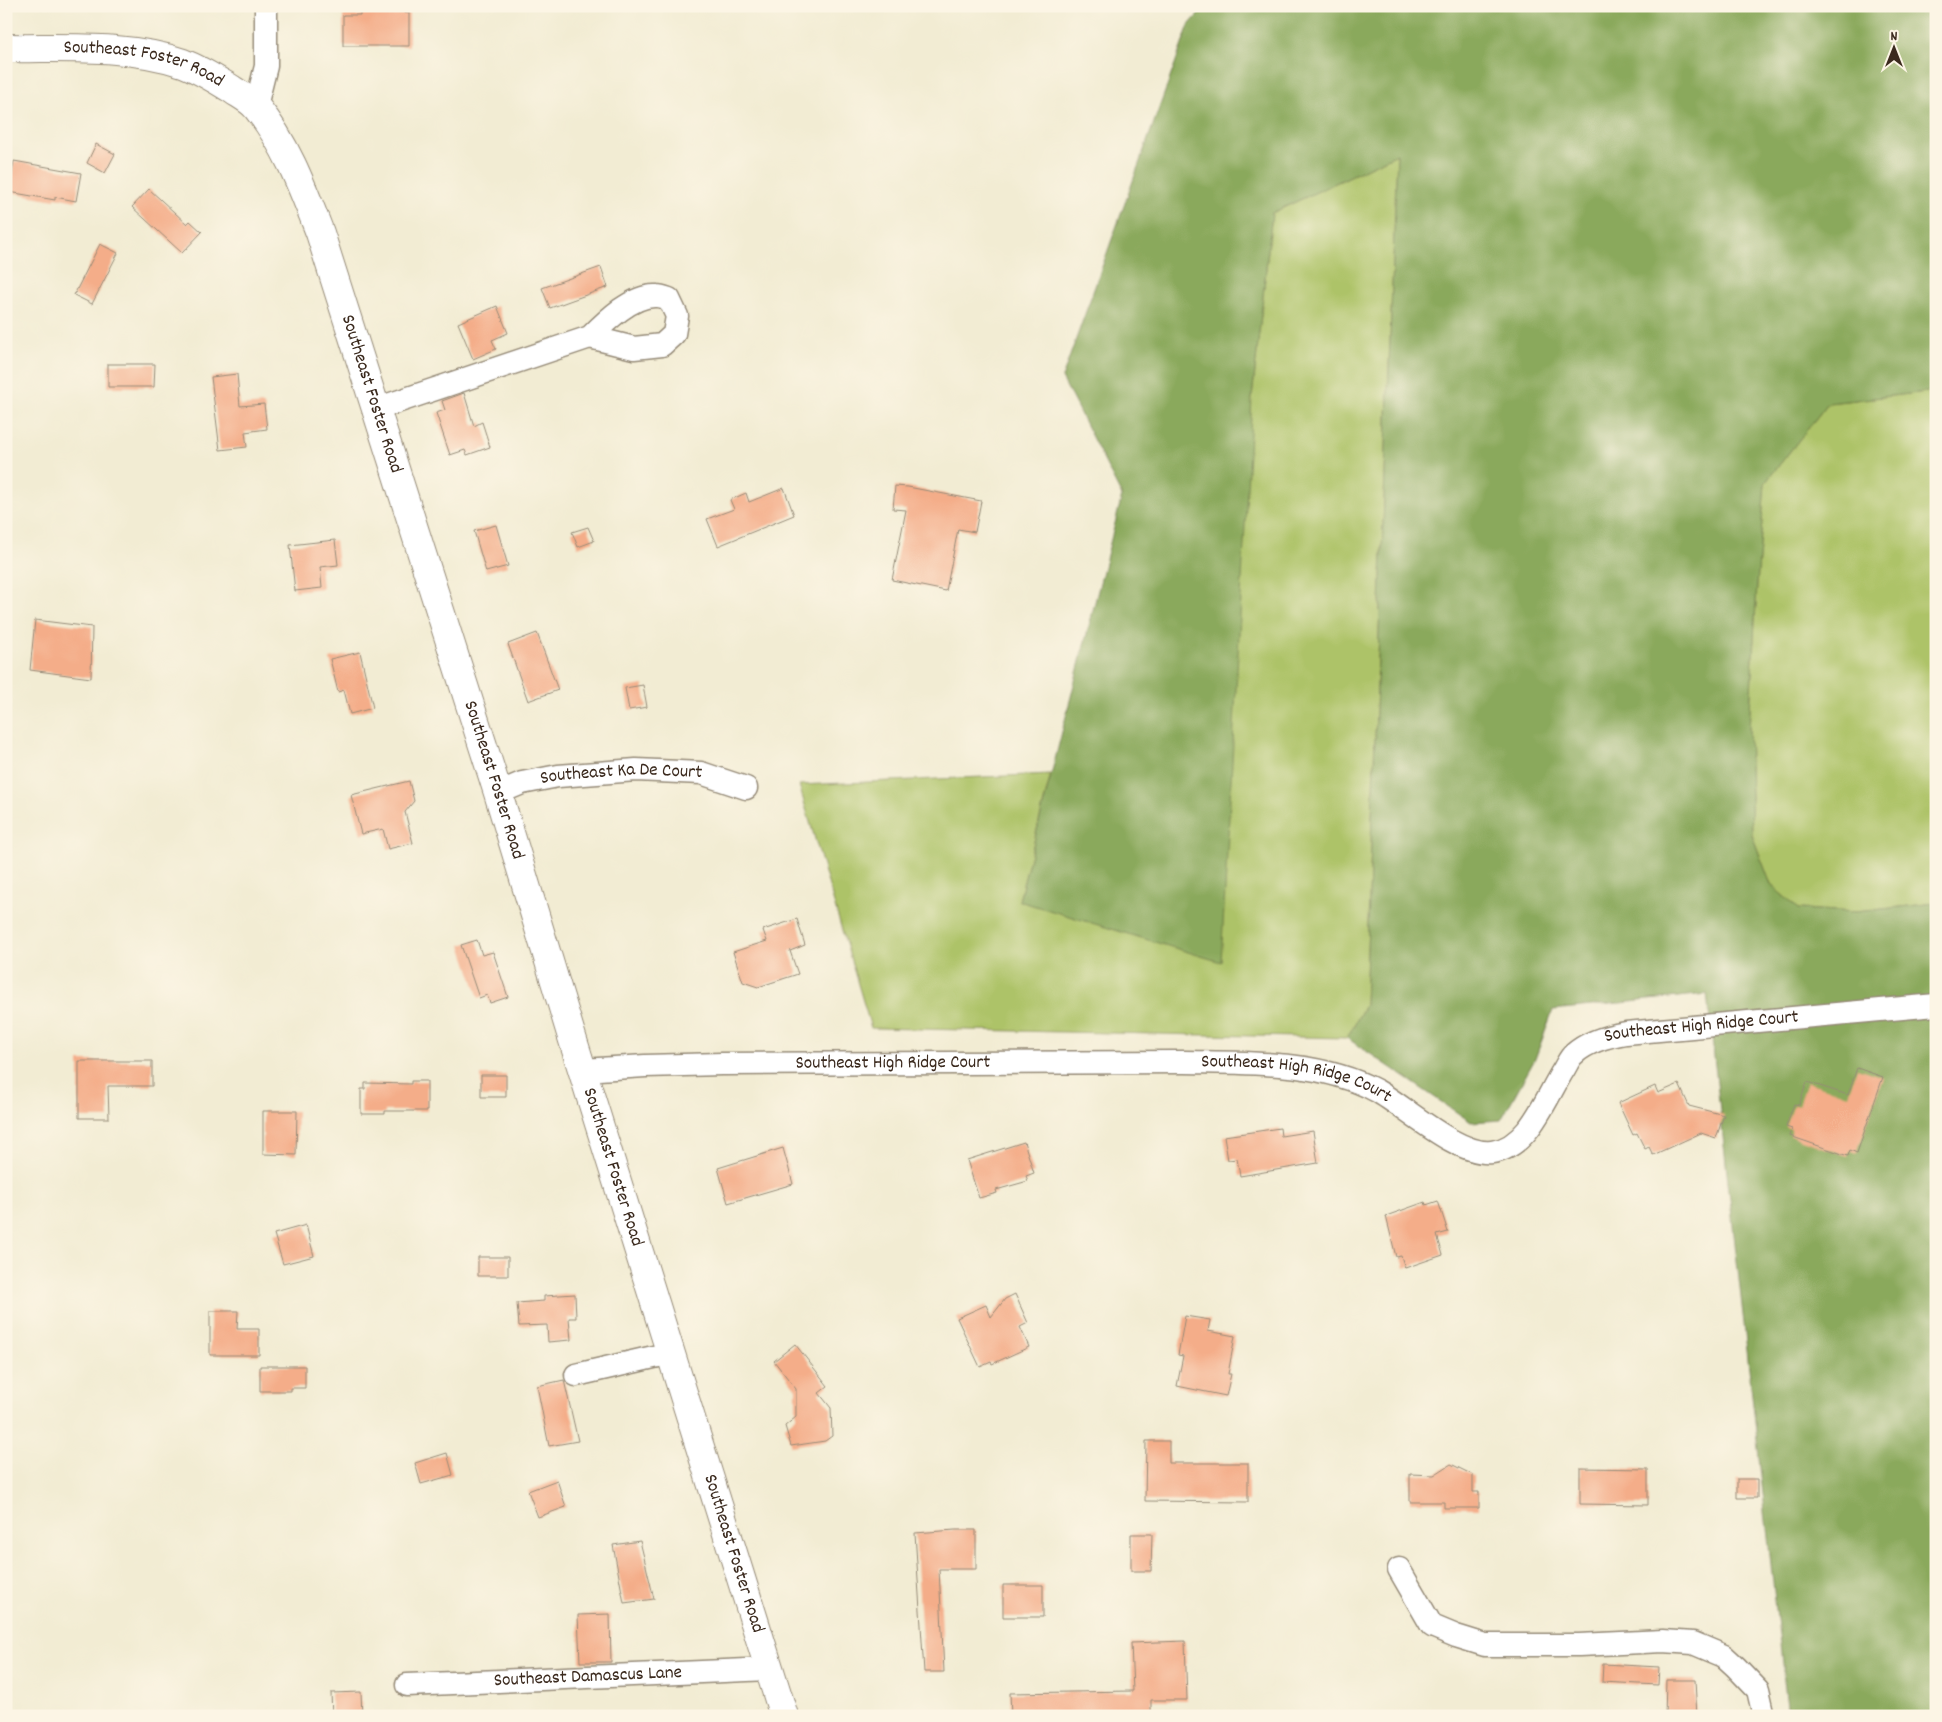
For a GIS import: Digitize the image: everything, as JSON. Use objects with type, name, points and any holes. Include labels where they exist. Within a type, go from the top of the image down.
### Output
[{"type":"main road","name":"Southeast Foster Road","points":[[6,48],[107,50],[147,55],[184,64],[217,80],[256,106],[278,137],[296,171],[320,233],[498,793],[784,1716]]},
{"type":"street","points":[[256,106],[266,66],[266,6]]},
{"type":"street","points":[[376,409],[590,337]]},
{"type":"street","name":"Southeast Ka De Court","points":[[498,793],[522,783],[558,776],[636,770],[701,773],[746,788]]},
{"type":"street","name":"Southeast High Ridge Court","points":[[584,1070],[722,1064],[1184,1062],[1289,1066],[1342,1076],[1376,1091],[1439,1133],[1470,1150],[1492,1152],[1512,1145],[1530,1128],[1573,1054],[1608,1036],[1936,1005]]},
{"type":"street","points":[[576,1375],[671,1352]]},
{"type":"street","points":[[1398,1569],[1432,1626],[1456,1636],[1485,1644],[1579,1644],[1663,1641],[1693,1643],[1724,1656],[1758,1690],[1764,1716]]},
{"type":"street","name":"Southeast Damascus Lane","points":[[407,1685],[770,1670]]},
{"type":"green space","points":[[1206,6],[1936,6],[1936,391],[1828,403],[1765,483],[1749,729],[1752,835],[1771,885],[1798,909],[1856,912],[1936,903],[1936,1716],[1788,1716],[1707,994],[1553,1010],[1535,1059],[1501,1120],[1471,1122],[1347,1038],[1365,1005],[1397,154],[1272,213],[1252,398],[1221,962],[1019,901],[1122,496],[1062,378],[1189,25]]},
{"type":"green space","points":[[1397,154],[1365,1005],[1347,1038],[871,1028],[799,785],[1051,774],[1019,901],[1252,398],[1272,213]]},
{"type":"green space","points":[[1936,391],[1936,903],[1856,912],[1798,909],[1771,885],[1752,835],[1749,729],[1765,483],[1828,403]]},
{"type":"building","points":[[360,6],[375,6],[375,9],[405,9],[405,13],[409,13],[409,46],[343,46],[343,15],[360,15]]},
{"type":"building","points":[[96,144],[115,154],[105,173],[87,163]]},
{"type":"building","points":[[14,161],[81,173],[76,201],[55,197],[55,200],[9,192]]},
{"type":"building","points":[[149,189],[187,224],[190,221],[202,232],[182,253],[132,207]]},
{"type":"building","points":[[100,244],[118,253],[92,304],[74,295]]},
{"type":"building","points":[[601,267],[608,287],[550,308],[542,288]]},
{"type":"building","points":[[497,306],[508,333],[492,340],[496,349],[473,359],[458,323]]},
{"type":"building","points":[[108,364],[155,364],[154,387],[108,387]]},
{"type":"building","points":[[237,374],[240,406],[264,404],[267,429],[245,432],[247,447],[220,450],[211,377]]},
{"type":"building","points":[[464,393],[474,426],[482,422],[490,447],[467,455],[465,450],[450,455],[436,413],[445,410],[442,401]]},
{"type":"building","points":[[895,486],[981,501],[975,532],[958,529],[946,591],[892,580],[906,510],[893,509]]},
{"type":"building","points":[[784,488],[794,515],[718,546],[707,519],[734,509],[730,500],[746,493],[749,502]]},
{"type":"building","points":[[496,525],[508,566],[486,572],[474,531]]},
{"type":"building","points":[[588,527],[594,541],[578,547],[572,532]]},
{"type":"building","points":[[335,540],[338,565],[320,567],[322,588],[295,591],[290,545]]},
{"type":"building","points":[[35,620],[92,627],[91,678],[30,670]]},
{"type":"building","points":[[537,633],[558,690],[528,701],[508,644]]},
{"type":"building","points":[[360,652],[373,708],[350,714],[344,690],[338,692],[330,659]]},
{"type":"building","points":[[643,685],[647,707],[629,710],[625,688]]},
{"type":"building","points":[[409,781],[414,801],[405,812],[413,843],[388,849],[383,829],[361,834],[351,795]]},
{"type":"building","points":[[797,919],[805,945],[790,951],[798,974],[758,987],[743,982],[733,952],[767,941],[763,930]]},
{"type":"building","points":[[477,940],[482,955],[493,952],[508,997],[490,1003],[487,995],[479,998],[461,945]]},
{"type":"building","points":[[79,1061],[152,1061],[152,1086],[108,1086],[109,1118],[79,1118]]},
{"type":"building","points":[[1857,1068],[1883,1077],[1857,1153],[1850,1150],[1848,1156],[1790,1136],[1792,1129],[1786,1127],[1794,1104],[1799,1105],[1807,1082],[1848,1095]]},
{"type":"building","points":[[481,1075],[506,1075],[506,1097],[481,1097]]},
{"type":"building","points":[[411,1081],[427,1081],[427,1111],[385,1111],[385,1114],[361,1114],[361,1089],[365,1089],[365,1083],[411,1084]]},
{"type":"building","points":[[1679,1084],[1689,1106],[1724,1115],[1716,1138],[1701,1133],[1653,1155],[1649,1147],[1645,1149],[1637,1133],[1633,1135],[1618,1103],[1655,1086],[1658,1093]]},
{"type":"building","points":[[263,1111],[297,1111],[296,1155],[263,1154]]},
{"type":"building","points":[[1280,1128],[1281,1136],[1313,1131],[1318,1163],[1240,1176],[1237,1159],[1228,1160],[1224,1136]]},
{"type":"building","points":[[1024,1142],[1034,1173],[1026,1176],[1028,1181],[996,1190],[997,1193],[979,1198],[967,1160]]},
{"type":"building","points":[[783,1148],[793,1184],[728,1203],[718,1168]]},
{"type":"building","points":[[1438,1201],[1448,1232],[1437,1235],[1443,1255],[1405,1268],[1401,1256],[1396,1257],[1386,1216],[1425,1202],[1426,1205]]},
{"type":"building","points":[[306,1225],[314,1256],[283,1264],[274,1234]]},
{"type":"building","points":[[478,1257],[508,1257],[508,1276],[478,1276]]},
{"type":"building","points":[[575,1294],[576,1318],[569,1318],[571,1340],[548,1342],[547,1325],[519,1326],[517,1303],[544,1301],[544,1296]]},
{"type":"building","points":[[1015,1294],[1028,1323],[1020,1327],[1029,1347],[992,1364],[991,1362],[980,1367],[957,1318],[986,1305],[991,1317],[1005,1299]]},
{"type":"building","points":[[210,1311],[238,1311],[237,1329],[259,1329],[259,1355],[210,1355]]},
{"type":"building","points":[[1185,1316],[1210,1320],[1208,1331],[1235,1336],[1228,1374],[1231,1374],[1226,1396],[1177,1386],[1183,1356],[1178,1355]]},
{"type":"building","points":[[795,1344],[828,1386],[819,1393],[831,1408],[832,1436],[825,1441],[791,1446],[785,1426],[796,1417],[796,1389],[774,1361]]},
{"type":"building","points":[[260,1366],[305,1366],[305,1388],[291,1388],[291,1391],[260,1391]]},
{"type":"building","points":[[564,1380],[578,1441],[549,1446],[537,1386]]},
{"type":"building","points":[[1146,1441],[1169,1441],[1169,1463],[1248,1463],[1248,1502],[1145,1501]]},
{"type":"building","points":[[447,1453],[453,1475],[421,1484],[415,1463]]},
{"type":"building","points":[[1451,1464],[1473,1475],[1473,1492],[1479,1492],[1479,1508],[1444,1508],[1444,1502],[1410,1502],[1410,1474],[1434,1475]]},
{"type":"building","points":[[1580,1468],[1648,1469],[1648,1505],[1580,1504]]},
{"type":"building","points":[[1737,1479],[1757,1479],[1757,1498],[1737,1498]]},
{"type":"building","points":[[557,1480],[566,1507],[538,1517],[528,1491]]},
{"type":"building","points":[[976,1530],[976,1569],[939,1569],[944,1672],[924,1672],[915,1533]]},
{"type":"building","points":[[1131,1534],[1152,1534],[1151,1571],[1131,1571]]},
{"type":"building","points":[[640,1541],[654,1599],[624,1603],[613,1545]]},
{"type":"building","points":[[1003,1585],[1043,1585],[1043,1617],[1003,1617]]},
{"type":"building","points":[[610,1614],[611,1662],[580,1662],[578,1615]]},
{"type":"building","points":[[1185,1641],[1187,1700],[1151,1700],[1151,1713],[1124,1713],[1124,1716],[1011,1716],[1010,1693],[1133,1691],[1131,1643]]},
{"type":"building","points":[[1603,1664],[1659,1667],[1658,1685],[1602,1682]]},
{"type":"building","points":[[1666,1680],[1695,1680],[1697,1716],[1665,1716]]},
{"type":"building","points":[[361,1692],[362,1716],[332,1716],[331,1693]]}]
